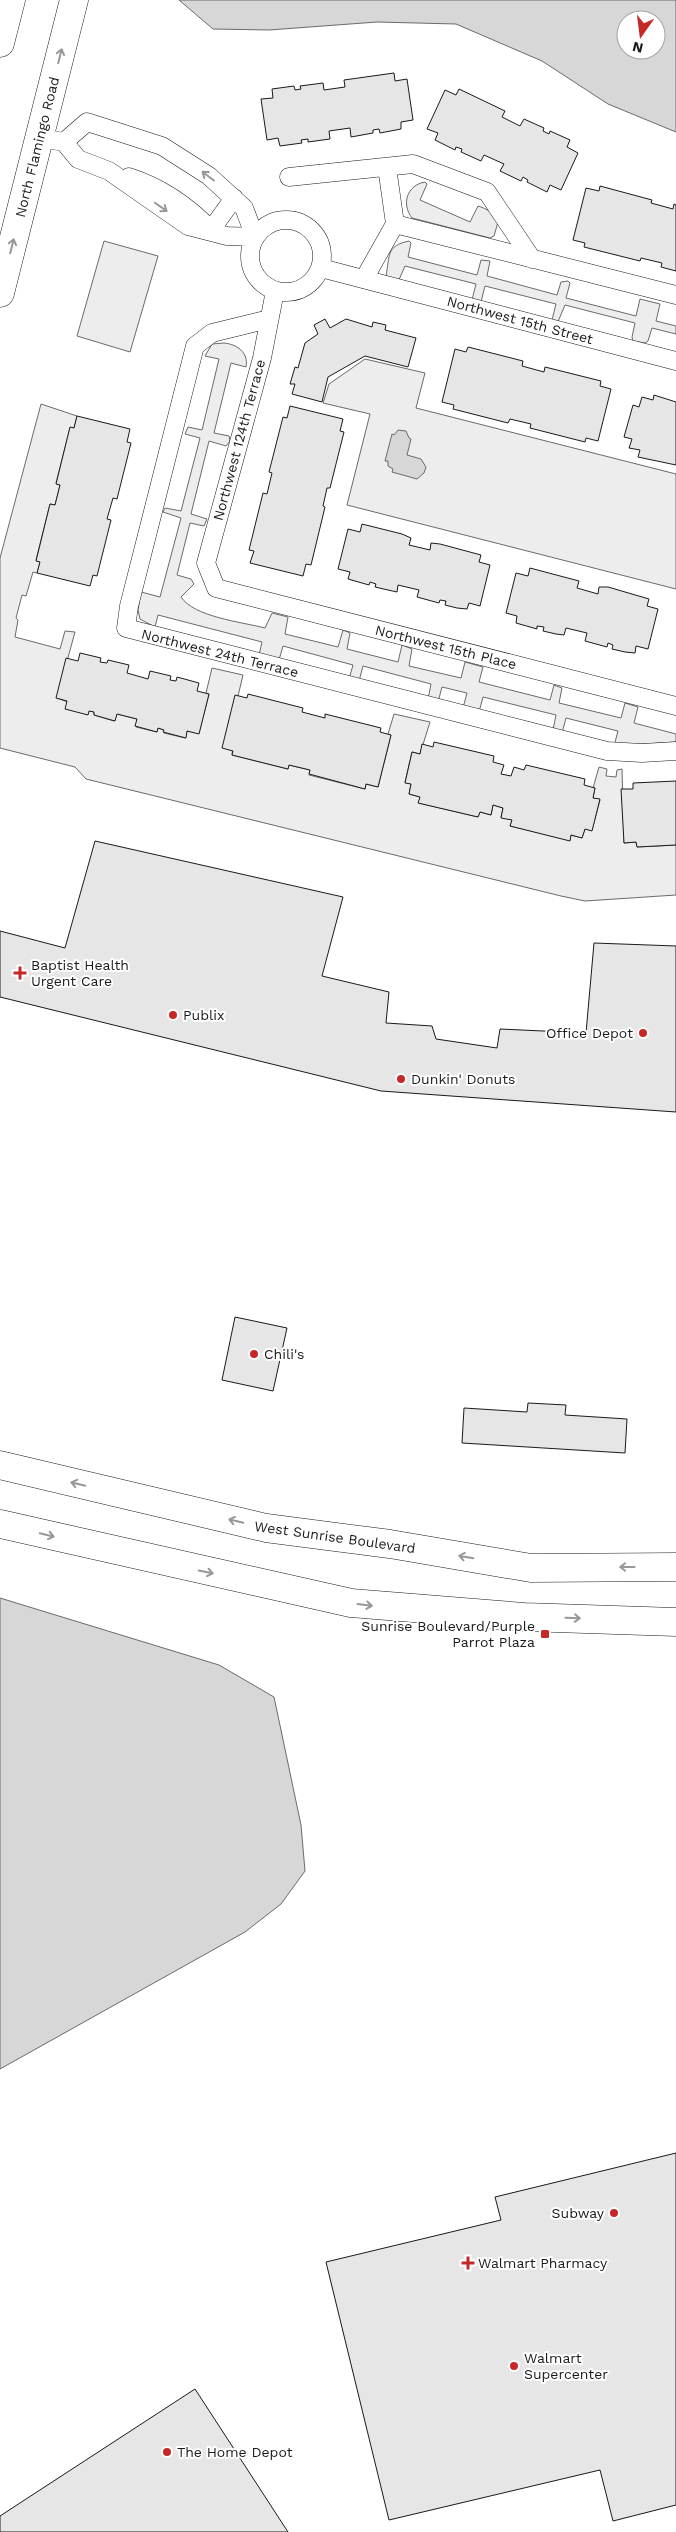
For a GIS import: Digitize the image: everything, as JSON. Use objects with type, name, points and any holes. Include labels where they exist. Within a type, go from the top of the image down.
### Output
[{"type":"highway","points":[[0,43],[11,0]]},
{"type":"highway","name":"North Flamingo Road","points":[[0,293],[52,140],[74,0]]},
{"type":"highway","name":"West Sunrise Boulevard","points":[[0,1465],[266,1528],[390,1544],[531,1568],[676,1567]]},
{"type":"highway","points":[[0,1524],[351,1603],[524,1617],[676,1622]]},
{"type":"street","points":[[87,122],[162,146],[209,176],[234,198],[244,208],[255,237],[227,236],[211,230],[188,226],[109,171],[78,159],[52,140],[87,122]]},
{"type":"street","points":[[289,177],[414,164],[487,192],[532,259]]},
{"type":"street","points":[[364,279],[395,224],[386,167]]},
{"type":"street","points":[[211,230],[234,198]]},
{"type":"street","points":[[283,220],[297,222],[310,229],[319,240],[323,254],[321,268],[314,280],[303,289],[289,293],[275,291],[262,284],[253,273],[249,259],[250,247],[255,237],[269,224],[283,220]]},
{"type":"street","points":[[395,224],[676,295]]},
{"type":"street","name":"Northwest 15th Street","points":[[321,268],[676,361]]},
{"type":"street","name":"Northwest 124th Terrace","points":[[216,588],[206,563],[262,358],[275,291]]},
{"type":"street","name":"Northwest 24th Terrace","points":[[269,318],[212,333],[195,346],[129,606],[126,628],[607,752],[642,753],[676,751]]},
{"type":"street","name":"Northwest 15th Place","points":[[216,588],[676,706]]},
{"type":"shaded area","points":[[179,0],[676,0],[676,132],[608,104],[542,61],[456,24],[377,22],[269,30],[213,29]]},
{"type":"shaded area","points":[[425,182],[427,184],[420,200],[470,222],[478,206],[485,208],[498,222],[494,236],[490,238],[412,218],[407,207],[408,196],[414,187]]},
{"type":"shaded area","points":[[104,241],[158,256],[130,352],[77,336]]},
{"type":"shaded area","points":[[409,241],[411,243],[408,257],[477,275],[481,260],[490,261],[487,276],[557,295],[561,282],[568,281],[570,283],[566,298],[636,316],[640,299],[660,304],[656,321],[676,326],[676,334],[652,328],[648,341],[645,343],[633,341],[635,323],[565,305],[557,324],[552,320],[556,304],[485,286],[481,302],[471,304],[476,284],[405,266],[398,282],[386,276],[390,252],[396,246]]},
{"type":"shaded area","points":[[224,343],[237,347],[244,353],[246,367],[231,363],[214,433],[229,436],[230,441],[226,446],[209,441],[191,514],[207,519],[204,526],[190,523],[177,575],[191,579],[194,584],[181,597],[187,604],[219,618],[265,628],[272,613],[288,617],[285,634],[338,647],[343,630],[350,633],[347,649],[398,662],[402,645],[412,649],[409,666],[461,678],[465,662],[483,667],[479,682],[550,700],[554,685],[562,688],[559,703],[621,718],[625,703],[638,707],[634,723],[676,734],[676,742],[614,746],[618,731],[566,718],[562,733],[553,730],[556,715],[483,697],[479,712],[463,708],[467,693],[442,687],[438,702],[428,699],[431,684],[363,666],[359,681],[349,679],[353,665],[283,646],[279,660],[259,655],[262,642],[158,615],[155,627],[140,619],[138,610],[141,592],[160,597],[181,518],[163,512],[165,508],[181,511],[200,438],[185,434],[188,427],[202,430],[219,359],[205,356],[212,344]]},
{"type":"shaded area","points":[[365,359],[425,373],[416,408],[676,474],[676,589],[347,505],[370,414],[323,403],[329,384]]},
{"type":"shaded area","points":[[41,404],[77,416],[74,428],[70,428],[56,483],[60,485],[55,505],[50,504],[36,560],[40,562],[37,573],[33,572],[26,596],[22,595],[16,618],[18,620],[15,637],[60,649],[65,631],[75,632],[57,698],[94,712],[94,715],[114,721],[117,714],[137,719],[136,727],[157,732],[158,728],[164,730],[164,733],[185,738],[187,731],[199,733],[209,694],[206,693],[212,668],[243,675],[238,696],[232,755],[288,769],[289,765],[310,770],[309,775],[365,789],[366,784],[378,787],[391,735],[388,734],[394,714],[430,722],[420,754],[412,752],[405,782],[411,784],[409,794],[420,797],[419,803],[478,817],[480,812],[491,815],[493,805],[503,808],[501,817],[512,820],[510,826],[570,840],[571,835],[582,838],[585,829],[592,830],[600,800],[593,798],[595,788],[593,788],[599,767],[607,769],[606,776],[616,777],[617,770],[622,769],[624,843],[636,842],[637,847],[676,845],[676,895],[585,901],[561,896],[86,779],[75,767],[0,748],[0,558]]},
{"type":"shaded area","points":[[398,430],[406,431],[411,439],[407,455],[421,459],[426,467],[424,473],[417,479],[392,472],[393,469],[388,466],[388,461],[385,461],[392,434],[394,435]]},
{"type":"shaded area","points":[[0,1598],[219,1665],[274,1697],[301,1825],[305,1871],[281,1904],[245,1932],[0,2069]]},
{"type":"building","points":[[394,73],[395,81],[407,79],[413,120],[401,122],[401,129],[380,133],[379,129],[373,130],[373,133],[351,137],[350,128],[329,131],[330,139],[308,142],[308,139],[301,140],[302,143],[280,146],[278,138],[267,140],[261,99],[273,98],[272,89],[294,86],[295,90],[301,89],[300,86],[323,83],[324,90],[345,87],[344,80]]},
{"type":"building","points":[[459,89],[505,111],[502,117],[520,126],[524,119],[544,128],[543,131],[549,134],[550,131],[570,140],[567,147],[578,153],[561,190],[550,185],[547,192],[527,182],[528,180],[523,177],[521,181],[500,171],[504,164],[484,155],[481,161],[461,152],[462,149],[456,147],[455,150],[435,140],[438,133],[427,129],[445,90],[456,95]]},
{"type":"building","points":[[600,186],[652,200],[651,203],[673,209],[674,204],[676,205],[676,271],[661,267],[662,263],[641,258],[640,261],[584,247],[585,243],[573,240],[586,188],[599,191]]},
{"type":"building","points":[[325,319],[330,328],[346,319],[372,327],[373,322],[386,325],[385,330],[416,338],[408,367],[365,356],[328,377],[322,402],[292,394],[295,384],[290,384],[295,367],[298,368],[305,343],[318,334],[314,325]]},
{"type":"building","points":[[468,347],[523,361],[522,366],[544,372],[545,367],[601,381],[600,386],[611,389],[598,441],[586,438],[585,442],[530,428],[531,424],[510,419],[508,423],[453,409],[454,405],[442,402],[455,349],[466,352]]},
{"type":"building","points":[[654,395],[676,402],[676,465],[638,457],[640,450],[629,448],[632,439],[624,437],[633,405],[639,407],[642,397],[653,400]]},
{"type":"building","points":[[290,406],[343,419],[340,431],[344,432],[330,488],[327,488],[323,506],[325,507],[311,565],[306,564],[303,576],[250,563],[254,551],[249,550],[263,493],[267,494],[272,473],[269,472],[283,417],[287,418]]},
{"type":"building","points":[[77,416],[130,429],[127,442],[131,443],[117,499],[113,498],[107,519],[111,520],[97,576],[93,575],[90,586],[37,573],[40,562],[36,561],[50,504],[55,505],[60,485],[56,484],[70,427],[74,428]]},
{"type":"building","points":[[362,524],[411,538],[409,545],[430,550],[431,543],[440,544],[481,555],[479,562],[490,565],[480,606],[469,603],[467,609],[457,608],[445,605],[446,601],[440,600],[439,603],[417,597],[419,590],[398,585],[397,592],[375,587],[376,584],[370,582],[369,585],[348,579],[350,572],[338,569],[348,529],[360,532]]},
{"type":"building","points":[[530,568],[579,581],[577,588],[598,594],[599,587],[608,587],[649,599],[647,606],[658,609],[648,649],[636,646],[635,653],[625,652],[612,649],[613,645],[608,643],[607,647],[585,641],[587,633],[566,628],[564,635],[556,634],[543,631],[544,627],[537,626],[537,629],[516,623],[517,616],[506,613],[516,573],[528,576]]},
{"type":"building","points":[[80,653],[101,658],[100,662],[107,663],[108,660],[129,665],[127,673],[148,679],[150,671],[171,676],[170,680],[176,681],[177,677],[199,683],[197,691],[209,694],[199,734],[187,731],[186,738],[163,732],[164,730],[158,728],[157,732],[135,726],[137,719],[117,714],[115,721],[94,715],[94,712],[89,711],[88,715],[65,709],[67,701],[56,698],[66,658],[78,661]]},
{"type":"building","points":[[248,694],[303,708],[302,712],[325,718],[325,714],[381,728],[380,732],[391,735],[378,787],[366,784],[365,789],[309,774],[310,770],[289,765],[288,769],[232,755],[233,751],[222,748],[235,695],[247,698]]},
{"type":"building","points":[[434,742],[494,756],[493,762],[504,765],[501,774],[511,776],[514,767],[524,770],[526,765],[585,779],[584,785],[595,788],[593,798],[600,799],[592,831],[585,829],[582,838],[571,835],[570,841],[510,826],[512,820],[501,818],[503,808],[493,805],[491,815],[480,812],[478,817],[418,803],[420,797],[409,794],[411,784],[405,783],[412,752],[420,754],[422,744],[433,747]]},
{"type":"building","points":[[676,781],[676,845],[637,847],[636,842],[624,843],[621,789],[633,789],[633,783]]},
{"type":"building","points":[[95,841],[343,897],[322,976],[389,992],[386,1023],[432,1026],[436,1039],[497,1048],[500,1029],[586,1033],[594,943],[676,946],[676,1112],[381,1091],[0,997],[0,931],[65,948]]},
{"type":"building","name":"Chili's","points":[[235,1317],[287,1328],[273,1391],[222,1380]]},
{"type":"building","points":[[528,1403],[566,1405],[565,1415],[627,1419],[625,1453],[462,1443],[464,1408],[527,1412]]},
{"type":"building","name":"Walmart Supercenter","points":[[676,2153],[676,2505],[613,2521],[600,2470],[389,2520],[326,2262],[501,2220],[495,2197]]},
{"type":"building","name":"The Home Depot","points":[[195,2389],[288,2532],[0,2532],[0,2516]]},
{"type":"place","name":"Baptist Health Urgent Care","points":[[20,973]]},
{"type":"place","name":"Publix","points":[[173,1015]]},
{"type":"place","name":"Office Depot","points":[[643,1033]]},
{"type":"place","name":"Dunkin' Donuts","points":[[401,1079]]},
{"type":"place","name":"Chili's","points":[[254,1354]]},
{"type":"place","name":"Sunrise Boulevard/Purple Parrot Plaza","points":[[545,1634]]},
{"type":"place","name":"Subway","points":[[614,2213]]},
{"type":"place","name":"Walmart Pharmacy","points":[[468,2263]]},
{"type":"place","name":"Walmart Supercenter","points":[[514,2366]]},
{"type":"place","name":"The Home Depot","points":[[167,2452]]}]
